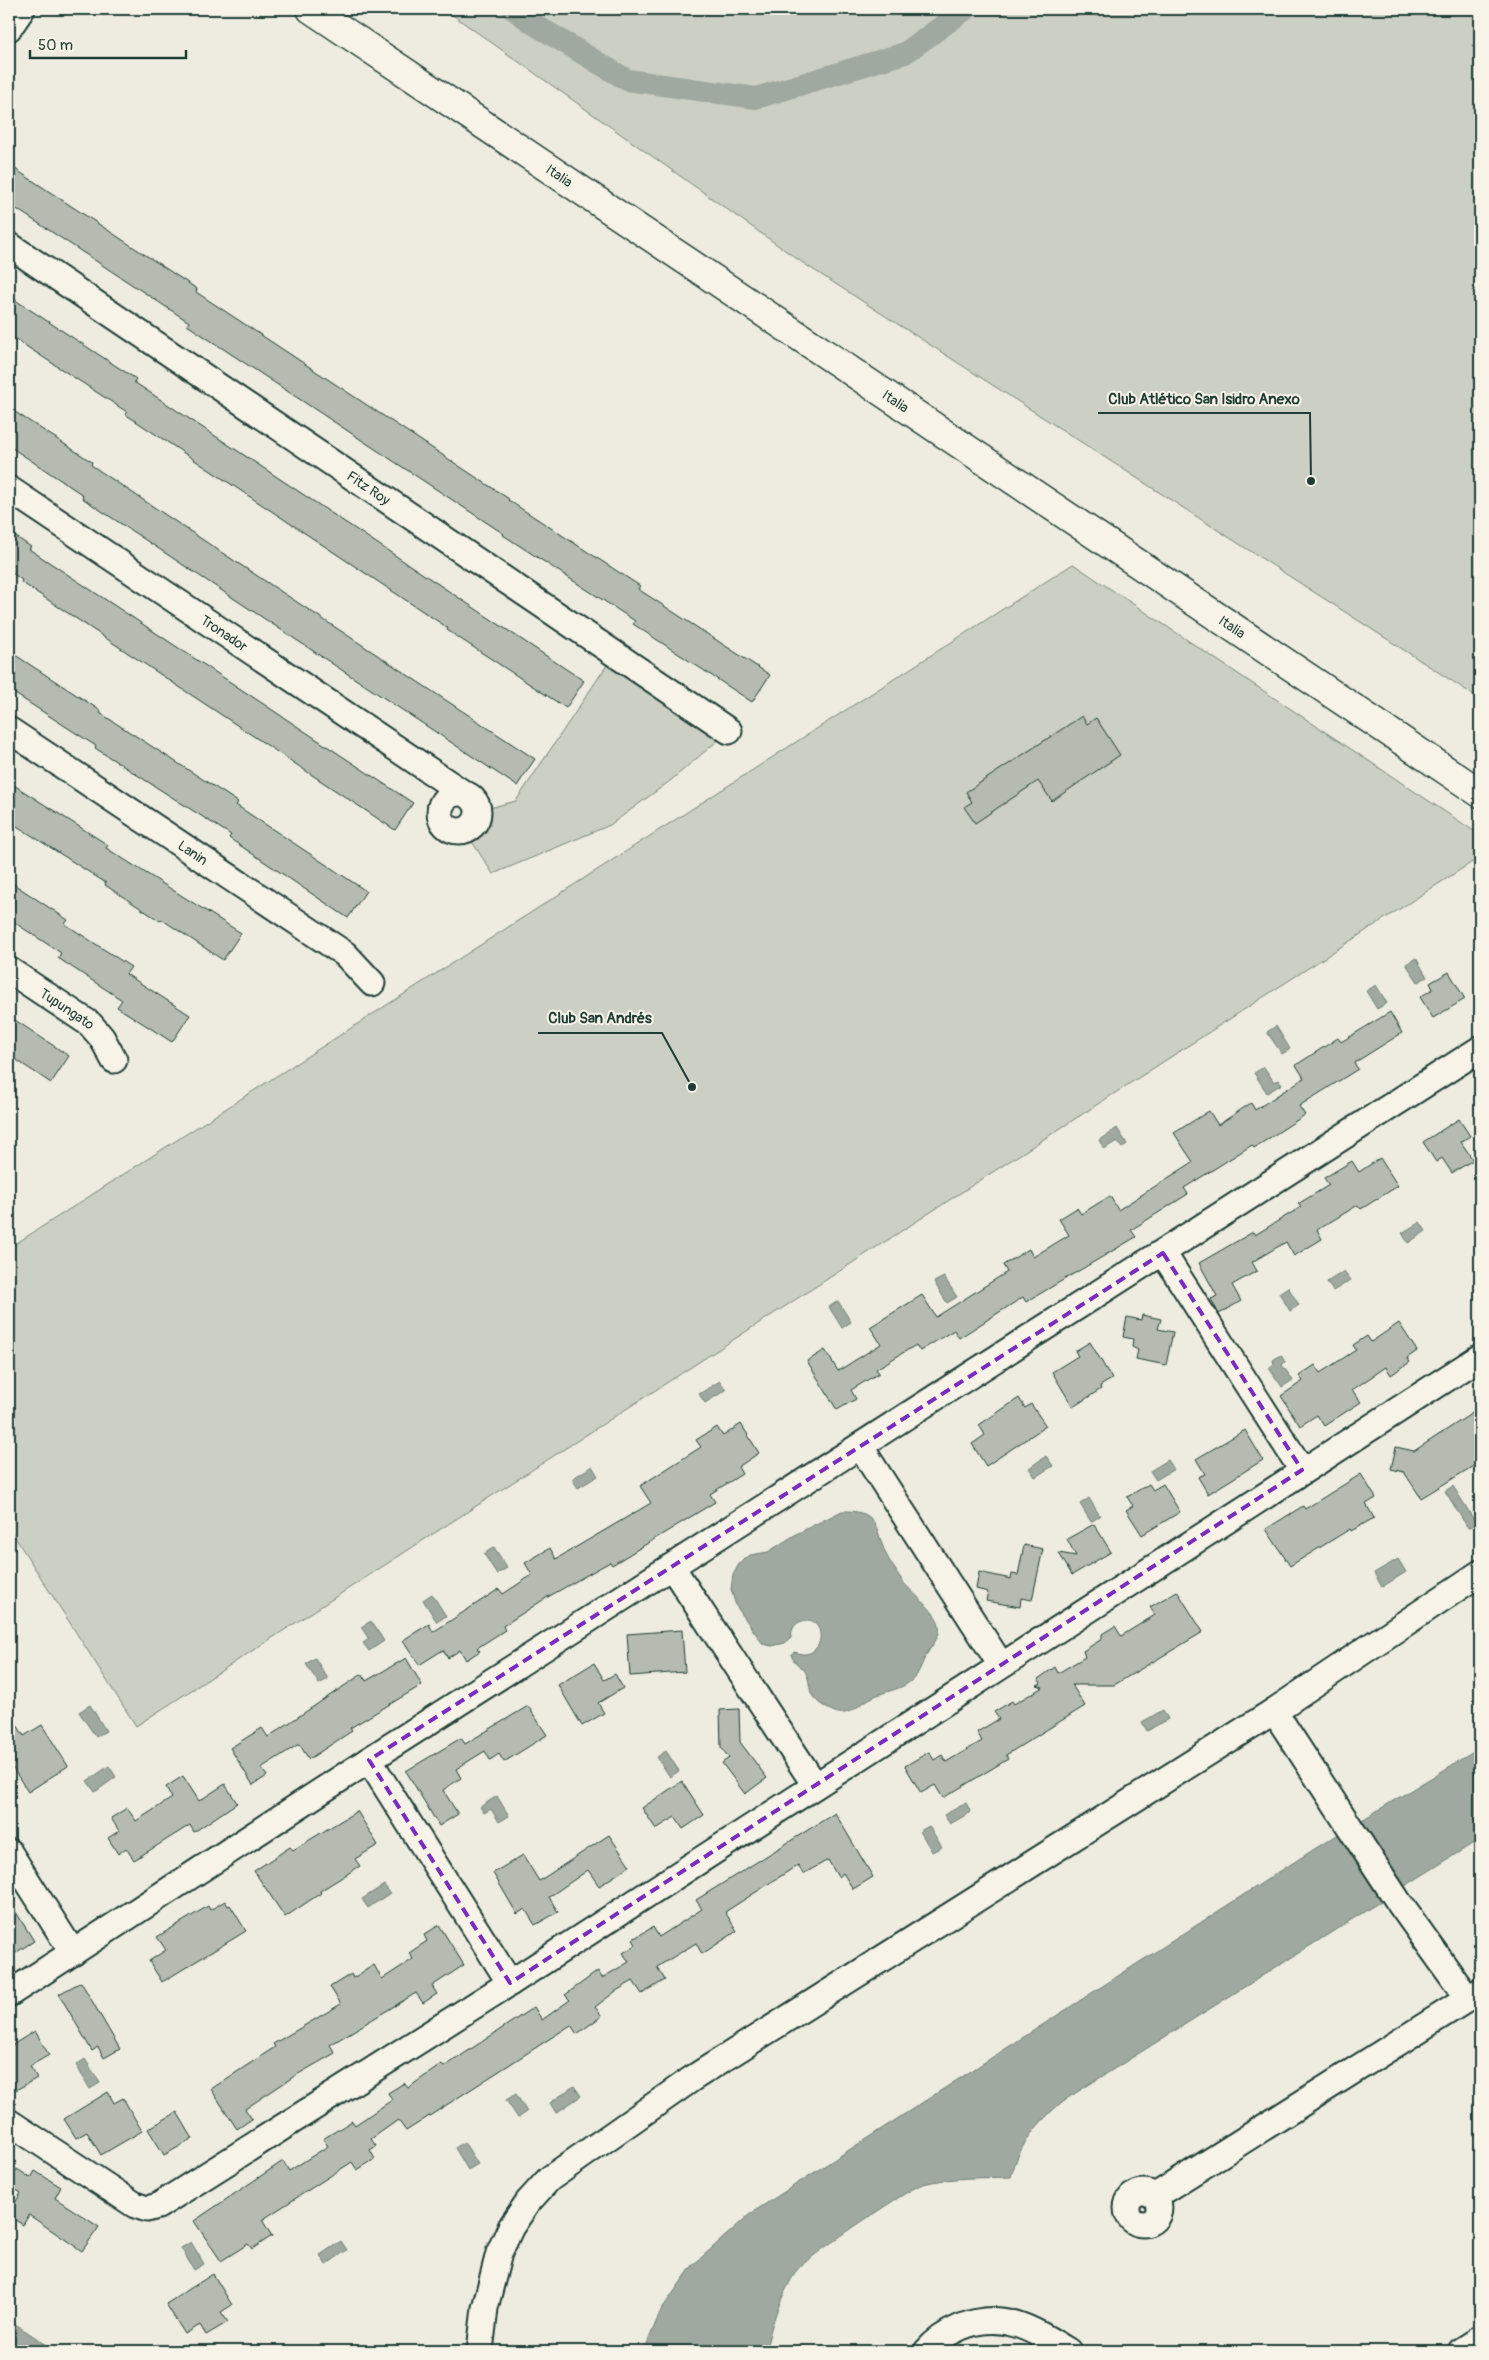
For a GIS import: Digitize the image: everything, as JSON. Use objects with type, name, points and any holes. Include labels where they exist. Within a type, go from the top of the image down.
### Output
[{"type":"street","points":[[9,28],[22,9]]},
{"type":"street","name":"Italia","points":[[311,9],[1480,793]]},
{"type":"street","name":"Fitz Roy","points":[[9,245],[729,731]]},
{"type":"street","name":"Tronador","points":[[9,489],[439,777],[443,790],[452,799]]},
{"type":"street","name":"Lanin","points":[[9,730],[345,954],[372,983]]},
{"type":"street","name":"Tupungato","points":[[9,970],[90,1024],[102,1038],[114,1060]]},
{"type":"street","points":[[9,1994],[369,1760],[1480,1048]]},
{"type":"street","points":[[1162,1253],[1302,1470]]},
{"type":"street","points":[[9,2122],[135,2205],[147,2208],[158,2206],[510,1983],[1480,1356]]},
{"type":"street","points":[[860,1446],[1001,1665]]},
{"type":"street","points":[[672,1566],[815,1785]]},
{"type":"street","points":[[480,2351],[485,2308],[499,2253],[512,2227],[528,2202],[549,2179],[693,2078],[1274,1711],[1480,1573]]},
{"type":"street","points":[[1155,2196],[1474,1995],[1400,1904],[1274,1711]]},
{"type":"street","points":[[369,1760],[510,1983]]},
{"type":"street","points":[[9,1852],[73,1952]]},
{"type":"street","points":[[927,2351],[934,2342],[953,2331],[973,2322],[994,2319],[1014,2323],[1068,2351]]},
{"type":"street","points":[[1461,2351],[1480,2339]]},
{"type":"highlighted area","points":[[1163,1253],[1302,1470],[510,1983],[369,1760]]},
{"type":"shaded area","points":[[444,9],[1480,9],[1480,699],[803,263]]},
{"type":"shaded area","points":[[1073,564],[1480,835],[1480,857],[136,1726],[9,1528],[9,1248]]},
{"type":"shaded area","points":[[615,653],[729,731],[670,781],[610,825],[493,874],[465,831],[475,823],[478,811],[516,801]]},
{"type":"shaded area","points":[[1416,958],[1427,977],[1418,982],[1406,964]]},
{"type":"shaded area","points":[[1376,985],[1387,1003],[1377,1009],[1366,991]]},
{"type":"shaded area","points":[[1276,1026],[1290,1049],[1282,1054],[1267,1032]]},
{"type":"shaded area","points":[[1264,1067],[1274,1082],[1279,1080],[1282,1084],[1267,1093],[1254,1073]]},
{"type":"shaded area","points":[[1117,1128],[1127,1144],[1122,1148],[1117,1141],[1104,1149],[1099,1140]]},
{"type":"shaded area","points":[[1420,1222],[1426,1231],[1408,1243],[1402,1233]]},
{"type":"shaded area","points":[[1344,1271],[1351,1280],[1333,1291],[1327,1282]]},
{"type":"shaded area","points":[[944,1277],[957,1297],[947,1303],[934,1282]]},
{"type":"shaded area","points":[[1288,1287],[1299,1305],[1290,1311],[1279,1293]]},
{"type":"shaded area","points":[[838,1301],[851,1322],[842,1328],[829,1307]]},
{"type":"shaded area","points":[[1281,1355],[1285,1362],[1282,1365],[1293,1380],[1282,1387],[1269,1368],[1274,1364],[1273,1360]]},
{"type":"shaded area","points":[[720,1381],[726,1390],[705,1403],[699,1394]]},
{"type":"shaded area","points":[[1046,1456],[1053,1466],[1035,1477],[1029,1468]]},
{"type":"shaded area","points":[[1168,1460],[1174,1469],[1156,1480],[1150,1471]]},
{"type":"shaded area","points":[[592,1466],[598,1476],[578,1488],[572,1479]]},
{"type":"shaded area","points":[[1453,1486],[1476,1523],[1468,1528],[1445,1491]]},
{"type":"shaded area","points":[[1089,1498],[1100,1516],[1091,1522],[1080,1504]]},
{"type":"shaded area","points":[[842,1511],[865,1514],[871,1519],[889,1560],[903,1582],[934,1614],[939,1625],[939,1633],[918,1673],[911,1681],[906,1685],[869,1699],[849,1712],[840,1713],[828,1709],[815,1699],[811,1693],[806,1673],[795,1662],[791,1654],[795,1652],[808,1654],[817,1647],[820,1636],[816,1623],[802,1621],[798,1623],[793,1628],[791,1638],[785,1643],[772,1646],[763,1644],[736,1606],[731,1589],[733,1575],[739,1564],[750,1555],[768,1552],[798,1533]]},
{"type":"shaded area","points":[[494,1547],[507,1568],[497,1574],[484,1554]]},
{"type":"shaded area","points":[[1398,1559],[1406,1572],[1382,1587],[1374,1573]]},
{"type":"shaded area","points":[[432,1594],[446,1616],[437,1622],[423,1600]]},
{"type":"shaded area","points":[[371,1621],[384,1641],[369,1651],[363,1643],[369,1639],[361,1627]]},
{"type":"shaded area","points":[[315,1658],[328,1679],[319,1684],[306,1664]]},
{"type":"shaded area","points":[[90,1705],[106,1731],[96,1737],[79,1712]]},
{"type":"shaded area","points":[[1163,1710],[1168,1719],[1147,1731],[1142,1722]]},
{"type":"shaded area","points":[[1480,1748],[1480,1839],[1063,2101],[1031,2134],[1019,2154],[1011,2177],[956,2179],[923,2184],[879,2210],[837,2239],[797,2270],[777,2309],[766,2351],[644,2351],[661,2310],[693,2265],[750,2214],[1316,1848]]},
{"type":"shaded area","points":[[666,1751],[679,1771],[670,1777],[657,1757]]},
{"type":"shaded area","points":[[109,1766],[116,1777],[95,1792],[87,1781]]},
{"type":"shaded area","points":[[497,1796],[509,1816],[499,1822],[491,1809],[484,1813],[480,1807]]},
{"type":"shaded area","points":[[966,1803],[971,1812],[950,1824],[944,1815]]},
{"type":"shaded area","points":[[929,1826],[942,1847],[932,1852],[920,1831]]},
{"type":"shaded area","points":[[384,1885],[390,1893],[368,1908],[362,1899]]},
{"type":"shaded area","points":[[85,2059],[100,2083],[90,2089],[76,2065]]},
{"type":"shaded area","points":[[574,2086],[581,2096],[556,2113],[550,2103]]},
{"type":"shaded area","points":[[516,2094],[527,2112],[518,2118],[506,2100]]},
{"type":"shaded area","points":[[464,2142],[478,2164],[468,2170],[455,2148]]},
{"type":"shaded area","points":[[341,2241],[347,2250],[326,2265],[320,2255]]},
{"type":"shaded area","points":[[191,2242],[204,2264],[194,2270],[181,2248]]},
{"type":"shaded area","points":[[9,2320],[56,2351],[9,2351]]},
{"type":"building","points":[[9,165],[197,289],[196,292],[640,586],[638,589],[770,675],[752,702],[633,624],[635,621],[187,325],[189,322],[9,204]]},
{"type":"building","points":[[9,296],[136,379],[134,382],[584,681],[566,708],[125,414],[127,412],[9,335]]},
{"type":"building","points":[[9,408],[92,462],[91,465],[218,550],[535,759],[517,786],[82,498],[83,495],[9,446]]},
{"type":"building","points":[[9,532],[31,547],[29,549],[413,803],[395,830],[21,582],[22,580],[9,571]]},
{"type":"building","points":[[9,651],[101,711],[100,713],[238,802],[236,805],[366,891],[348,918],[229,838],[231,835],[95,748],[96,746],[9,690]]},
{"type":"building","points":[[1082,716],[1087,724],[1096,718],[1120,755],[1052,801],[1038,781],[975,823],[964,807],[972,802],[966,792]]},
{"type":"building","points":[[9,782],[108,845],[106,848],[241,933],[223,960],[161,919],[160,921],[105,885],[106,883],[9,821]]},
{"type":"building","points":[[9,881],[68,920],[65,924],[131,967],[126,974],[190,1015],[172,1042],[117,1007],[122,1000],[58,958],[61,953],[9,919]]},
{"type":"building","points":[[1449,972],[1465,999],[1433,1018],[1420,997],[1433,989],[1430,983]]},
{"type":"building","points":[[1390,1012],[1402,1033],[1354,1063],[1358,1069],[1299,1106],[1305,1115],[1254,1148],[1252,1145],[1184,1188],[1188,1194],[1131,1230],[1136,1237],[1026,1302],[1023,1297],[959,1338],[954,1330],[920,1351],[916,1345],[876,1369],[879,1373],[851,1390],[856,1399],[837,1410],[807,1361],[825,1350],[838,1371],[881,1344],[870,1327],[922,1295],[936,1317],[1007,1272],[1003,1265],[1029,1249],[1033,1257],[1069,1235],[1059,1219],[1077,1208],[1081,1214],[1110,1196],[1118,1210],[1193,1162],[1174,1133],[1209,1111],[1218,1125],[1251,1103],[1255,1110],[1304,1078],[1296,1065],[1338,1038],[1341,1042]]},
{"type":"building","points":[[9,1016],[69,1056],[51,1083],[9,1055]]},
{"type":"building","points":[[1459,1119],[1470,1136],[1461,1142],[1473,1160],[1452,1173],[1442,1158],[1436,1162],[1423,1142]]},
{"type":"building","points":[[1380,1158],[1398,1186],[1361,1209],[1358,1205],[1317,1230],[1322,1239],[1294,1256],[1286,1242],[1252,1262],[1257,1271],[1232,1285],[1241,1301],[1219,1314],[1211,1299],[1217,1296],[1199,1263],[1253,1232],[1255,1235],[1301,1207],[1298,1204],[1329,1185],[1324,1178],[1352,1161],[1359,1172]]},
{"type":"building","points":[[1142,1315],[1161,1319],[1158,1329],[1173,1332],[1166,1365],[1136,1359],[1138,1350],[1132,1347],[1133,1339],[1123,1337],[1127,1317],[1141,1320]]},
{"type":"building","points":[[1399,1323],[1417,1351],[1407,1358],[1410,1362],[1391,1375],[1386,1367],[1352,1390],[1361,1402],[1324,1426],[1317,1415],[1300,1426],[1281,1396],[1303,1381],[1299,1376],[1315,1365],[1320,1373],[1356,1350],[1353,1345],[1367,1336],[1371,1342]]},
{"type":"building","points":[[1090,1342],[1112,1379],[1100,1386],[1101,1389],[1073,1407],[1052,1372],[1078,1356],[1075,1351]]},
{"type":"building","points":[[1019,1398],[1025,1408],[1031,1404],[1046,1426],[986,1466],[972,1444],[985,1435],[979,1425]]},
{"type":"building","points":[[1480,1408],[1480,1462],[1421,1498],[1404,1472],[1391,1469],[1396,1447],[1414,1451]]},
{"type":"building","points":[[741,1424],[759,1453],[738,1467],[742,1474],[710,1494],[715,1502],[612,1565],[610,1562],[546,1598],[503,1626],[505,1630],[477,1648],[480,1651],[466,1660],[460,1650],[448,1658],[443,1650],[419,1665],[403,1640],[429,1624],[433,1632],[499,1589],[503,1594],[532,1575],[525,1563],[550,1548],[556,1559],[651,1503],[640,1486],[701,1447],[696,1440],[717,1427],[723,1436]]},
{"type":"building","points":[[1245,1430],[1263,1460],[1208,1494],[1198,1477],[1205,1474],[1196,1459]]},
{"type":"building","points":[[1361,1474],[1376,1498],[1366,1504],[1374,1518],[1351,1531],[1350,1529],[1290,1566],[1266,1529],[1303,1506],[1305,1509]]},
{"type":"building","points":[[1149,1484],[1153,1490],[1163,1484],[1180,1512],[1142,1535],[1126,1510],[1133,1506],[1127,1497]]},
{"type":"building","points":[[1094,1524],[1111,1552],[1072,1575],[1059,1553],[1076,1556],[1067,1539]]},
{"type":"building","points":[[1024,1545],[1043,1549],[1032,1600],[1021,1598],[1020,1607],[986,1601],[988,1592],[976,1589],[979,1572],[1011,1579],[1012,1574],[1018,1575]]},
{"type":"building","points":[[1177,1591],[1203,1632],[1114,1685],[1072,1685],[1085,1706],[1006,1755],[1008,1759],[943,1798],[935,1785],[921,1793],[905,1766],[929,1752],[934,1760],[942,1755],[946,1762],[982,1741],[977,1732],[999,1719],[994,1712],[1012,1701],[1014,1704],[1043,1687],[1037,1685],[1041,1683],[1038,1679],[1055,1667],[1058,1673],[1085,1657],[1083,1651],[1102,1639],[1102,1634],[1115,1626],[1121,1636],[1155,1615],[1150,1607]]},
{"type":"building","points":[[682,1630],[685,1672],[630,1676],[627,1634]]},
{"type":"building","points":[[406,1658],[422,1685],[350,1728],[352,1731],[309,1759],[299,1744],[261,1768],[267,1776],[253,1785],[230,1748],[262,1728],[268,1737],[362,1674],[366,1681]]},
{"type":"building","points":[[594,1663],[604,1680],[615,1674],[623,1688],[598,1703],[604,1713],[582,1726],[558,1685]]},
{"type":"building","points":[[528,1706],[547,1735],[504,1762],[499,1754],[490,1760],[485,1751],[456,1769],[461,1778],[443,1790],[458,1814],[439,1826],[406,1771],[461,1738],[465,1744]]},
{"type":"building","points":[[739,1709],[740,1742],[767,1778],[745,1794],[722,1763],[729,1758],[721,1747],[720,1710]]},
{"type":"building","points":[[9,1712],[24,1736],[42,1725],[68,1766],[28,1792],[9,1762]]},
{"type":"building","points":[[183,1776],[199,1801],[225,1784],[237,1803],[194,1832],[190,1825],[134,1860],[126,1848],[118,1854],[108,1838],[119,1831],[111,1818],[127,1808],[136,1821],[172,1798],[166,1787]]},
{"type":"building","points":[[682,1781],[704,1815],[683,1829],[675,1817],[656,1829],[642,1808]]},
{"type":"building","points":[[357,1811],[378,1845],[355,1859],[360,1866],[320,1891],[321,1893],[285,1917],[254,1871],[290,1847],[293,1850]]},
{"type":"building","points":[[835,1813],[873,1877],[853,1889],[843,1873],[838,1877],[828,1860],[803,1874],[798,1865],[725,1912],[737,1931],[702,1954],[696,1943],[657,1967],[665,1980],[642,1994],[633,1981],[616,1991],[595,2007],[602,2016],[577,2034],[571,2025],[406,2131],[398,2120],[371,2139],[376,2146],[370,2150],[375,2159],[357,2170],[352,2162],[262,2220],[272,2236],[252,2249],[248,2244],[221,2261],[194,2221],[283,2161],[289,2171],[328,2146],[323,2139],[352,2121],[355,2125],[392,2100],[388,2093],[404,2083],[408,2088],[442,2064],[444,2067],[534,2007],[542,2020],[570,2000],[565,1995],[598,1971],[602,1978],[629,1962],[623,1953],[636,1945],[633,1939],[653,1927],[659,1937],[702,1909],[696,1900]]},
{"type":"building","points":[[609,1835],[630,1866],[599,1886],[588,1870],[549,1897],[558,1912],[535,1925],[525,1909],[517,1914],[493,1873],[523,1855],[539,1881]]},
{"type":"building","points":[[9,1901],[34,1941],[9,1957]]},
{"type":"building","points":[[225,1901],[228,1906],[230,1905],[246,1931],[162,1982],[149,1961],[166,1950],[157,1937],[208,1906],[210,1910]]},
{"type":"building","points":[[439,1925],[464,1965],[432,1986],[437,1994],[423,2003],[416,1993],[330,2045],[335,2053],[293,2077],[245,2109],[252,2119],[237,2129],[211,2089],[275,2047],[273,2044],[341,2004],[330,1987],[351,1974],[353,1978],[374,1965],[382,1979],[413,1959],[409,1953],[427,1941],[424,1935]]},
{"type":"building","points":[[81,1982],[120,2049],[104,2058],[98,2047],[92,2051],[59,1994]]},
{"type":"building","points":[[35,2031],[49,2055],[30,2066],[37,2078],[9,2094],[9,2047]]},
{"type":"building","points":[[108,2092],[114,2103],[123,2098],[142,2131],[101,2155],[87,2132],[76,2138],[64,2119]]},
{"type":"building","points":[[177,2112],[193,2139],[164,2155],[148,2129]]},
{"type":"building","points":[[17,2169],[31,2178],[35,2171],[61,2187],[55,2198],[99,2227],[82,2251],[29,2215],[23,2225],[9,2216],[21,2193],[9,2185]]},
{"type":"building","points":[[213,2274],[232,2305],[221,2312],[228,2322],[206,2335],[200,2325],[185,2334],[166,2304]]},
{"type":"waterway","points":[[513,9],[532,23],[627,80],[756,98],[905,53],[966,9]]},
{"type":"place","name":"Club Atlético San Isidro Anexo","points":[[1311,481]]},
{"type":"place","name":"Club San Andrés","points":[[692,1087]]}]
